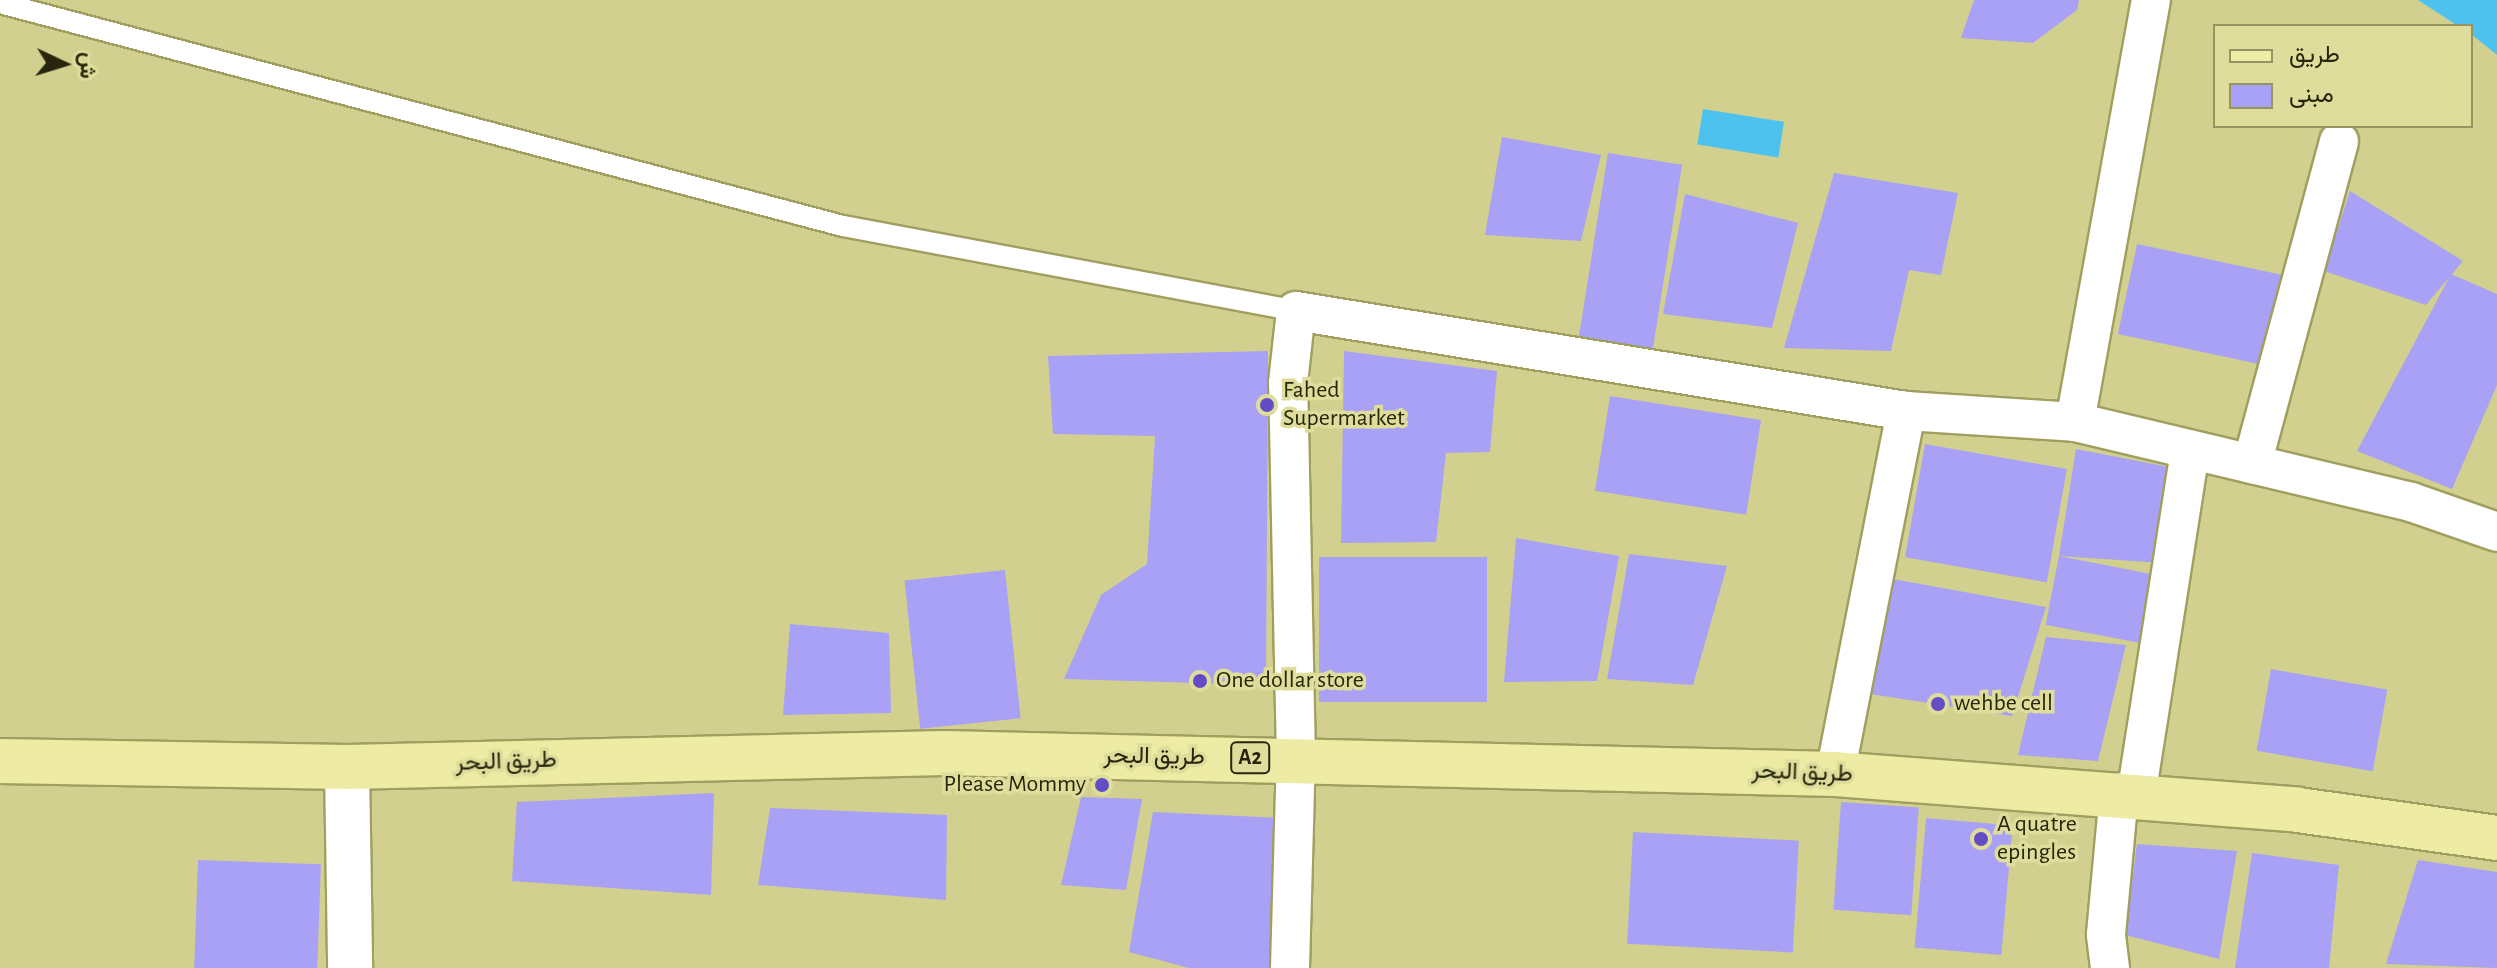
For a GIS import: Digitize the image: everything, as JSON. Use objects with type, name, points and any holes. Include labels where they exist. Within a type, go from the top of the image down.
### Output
[{"type":"main road","name":"طريق البحر","points":[[0,761],[347,767],[944,753],[1296,758],[1835,774],[2298,810],[2497,838]]},
{"type":"street","points":[[2075,422],[2151,0]]},
{"type":"street","points":[[2252,464],[2339,142]]},
{"type":"street","points":[[1290,968],[1296,758],[1288,383],[1296,311],[1906,411],[2075,422],[2411,502],[2497,532]]},
{"type":"street","points":[[1835,774],[1906,411]]},
{"type":"street","points":[[2110,968],[2106,934],[2127,795],[2190,451]]},
{"type":"street","points":[[347,767],[350,968]]},
{"type":"lane","points":[[0,3],[843,226],[1296,311]]},
{"type":"water","points":[[2418,0],[2497,0],[2497,55],[2473,36],[2473,24],[2455,24]]},
{"type":"water","points":[[1703,109],[1784,122],[1778,157],[1697,145]]},
{"type":"building","points":[[1974,0],[2079,0],[2077,10],[2033,43],[1961,38]]},
{"type":"building","points":[[1502,137],[1601,155],[1581,241],[1485,235]]},
{"type":"building","points":[[1608,153],[1682,165],[1653,351],[1578,340]]},
{"type":"building","points":[[1834,173],[1958,193],[1941,275],[1909,270],[1891,351],[1784,348]]},
{"type":"building","points":[[2350,191],[2463,261],[2426,305],[2324,271]]},
{"type":"building","points":[[1685,194],[1798,223],[1772,328],[1663,314]]},
{"type":"building","points":[[2137,244],[2284,275],[2265,365],[2118,334]]},
{"type":"building","points":[[2451,274],[2497,294],[2497,385],[2452,489],[2357,451]]},
{"type":"building","points":[[1268,351],[1266,685],[1064,679],[1101,595],[1147,564],[1155,436],[1053,434],[1048,356]]},
{"type":"building","points":[[1344,351],[1497,371],[1490,452],[1446,453],[1436,542],[1341,543]]},
{"type":"building","points":[[1610,396],[1761,420],[1746,515],[1595,491]]},
{"type":"building","points":[[1925,444],[2067,469],[2047,582],[1905,557]]},
{"type":"building","points":[[2076,449],[2174,468],[2163,563],[2059,556]]},
{"type":"building","points":[[1516,538],[1619,556],[1597,681],[1504,682]]},
{"type":"building","points":[[1629,554],[1727,566],[1693,685],[1607,679]]},
{"type":"building","points":[[2059,556],[2156,575],[2143,644],[2046,625]]},
{"type":"building","points":[[1319,557],[1487,557],[1487,702],[1319,702]]},
{"type":"building","points":[[1005,570],[1021,718],[920,729],[905,581]]},
{"type":"building","points":[[1893,579],[2046,607],[2012,716],[1864,693]]},
{"type":"building","points":[[790,624],[889,633],[891,713],[783,715]]},
{"type":"building","points":[[2046,637],[2126,645],[2098,761],[2018,755]]},
{"type":"building","points":[[2271,669],[2387,689],[2373,771],[2257,751]]},
{"type":"building","points":[[714,793],[711,895],[512,881],[517,802]]},
{"type":"building","points":[[1081,797],[1142,799],[1126,890],[1061,885]]},
{"type":"building","points":[[1841,802],[1919,807],[1911,915],[1833,910]]},
{"type":"building","points":[[770,808],[947,815],[946,900],[758,885]]},
{"type":"building","points":[[1153,812],[1282,818],[1277,968],[1189,968],[1129,952]]},
{"type":"building","points":[[1926,818],[2013,826],[2001,955],[1915,948]]},
{"type":"building","points":[[1633,832],[1799,841],[1793,953],[1627,944]]},
{"type":"building","points":[[2137,844],[2237,851],[2219,959],[2125,935]]},
{"type":"building","points":[[2252,853],[2339,865],[2329,968],[2235,968]]},
{"type":"building","points":[[198,860],[321,864],[317,968],[194,968]]},
{"type":"building","points":[[2418,860],[2497,872],[2497,968],[2386,964]]},
{"type":"place","name":"Fahed Supermarket","points":[[1267,405]]},
{"type":"place","name":"One dollar store","points":[[1200,681]]},
{"type":"place","name":"wehbe cell","points":[[1938,704]]},
{"type":"place","name":"Please Mommy","points":[[1102,785]]},
{"type":"place","name":"A quatre epingles","points":[[1981,839]]}]
